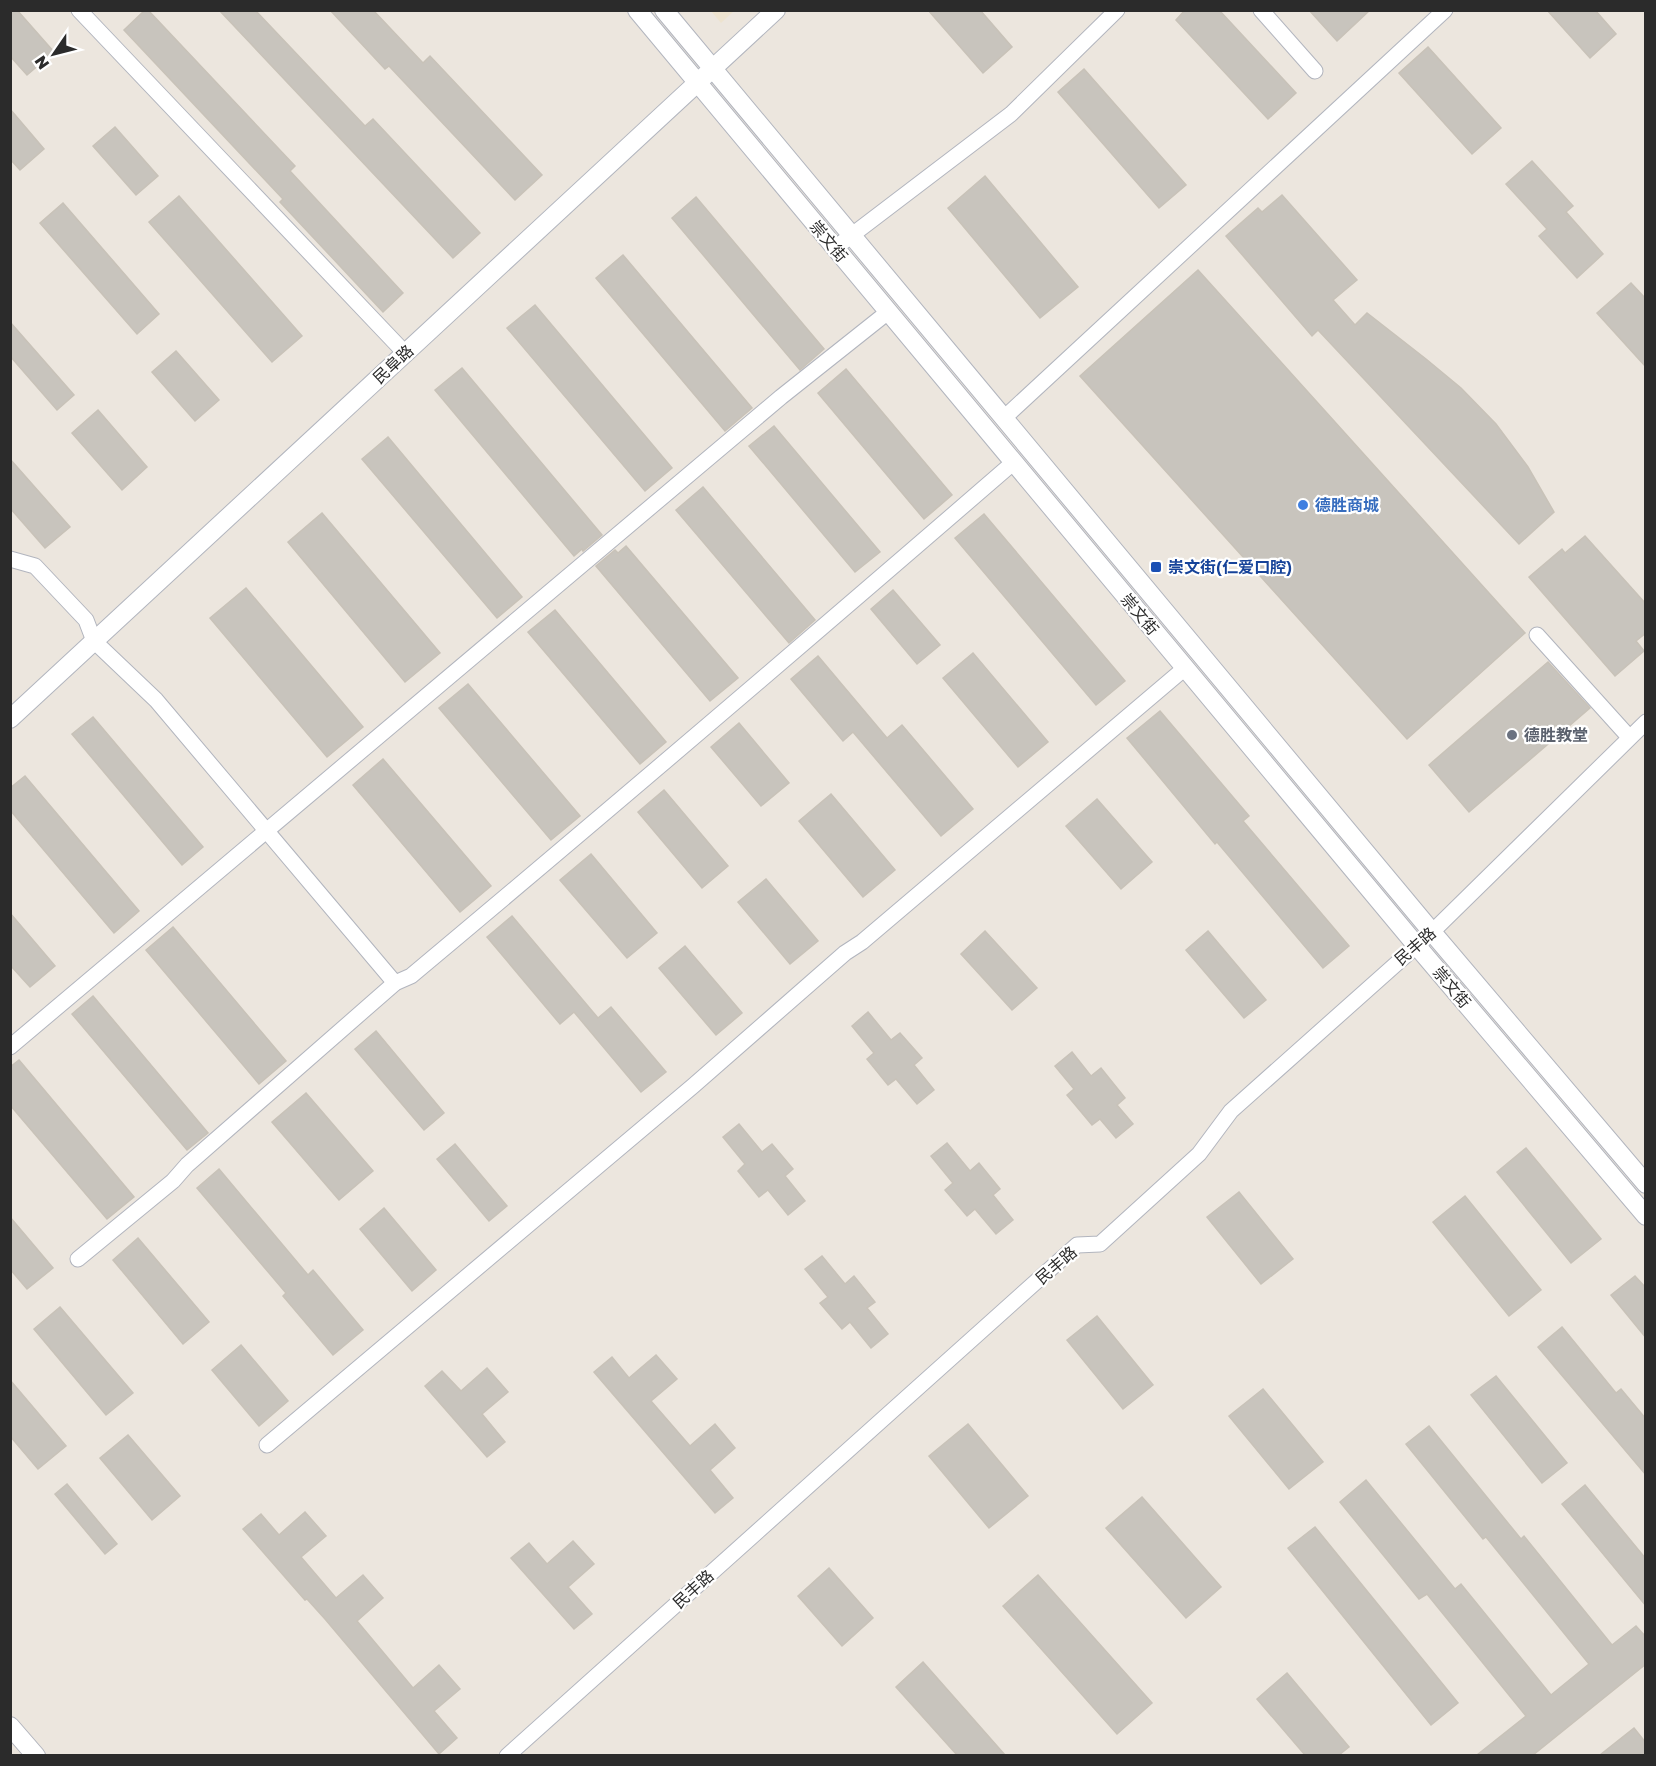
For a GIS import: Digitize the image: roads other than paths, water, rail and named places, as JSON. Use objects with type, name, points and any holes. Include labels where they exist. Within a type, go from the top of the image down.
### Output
[{"type":"street","points":[[79,10],[405,353]]},
{"type":"street","name":"崇文街","points":[[637,10],[1416,945],[1646,1216]]},
{"type":"street","name":"崇文街","points":[[664,10],[1432,932],[1646,1184]]},
{"type":"street","name":"民阜路","points":[[10,719],[776,10]]},
{"type":"street","points":[[835,248],[1011,114],[1117,10]]},
{"type":"street","points":[[1261,10],[1315,71]]},
{"type":"street","points":[[1004,418],[1445,10]]},
{"type":"street","points":[[10,1047],[763,412],[888,312]]},
{"type":"street","points":[[78,1258],[173,1181],[187,1165],[395,983],[411,976],[549,860],[1014,462]]},
{"type":"street","points":[[10,558],[35,566],[86,620],[94,641],[156,700],[395,983]]},
{"type":"street","points":[[1537,634],[1629,737]]},
{"type":"street","points":[[267,1445],[693,1086],[845,953],[862,942],[1185,668]]},
{"type":"street","name":"民丰路","points":[[507,1755],[1077,1245],[1100,1244],[1199,1154],[1231,1111],[1432,932],[1646,722]]},
{"type":"street","points":[[10,1726],[36,1755]]},
{"type":"place","name":"德胜商城","points":[[1303,505]]},
{"type":"place","name":"崇文街(仁爱口腔)","points":[[1156,567]]},
{"type":"place","name":"德胜教堂","points":[[1512,735]]}]
